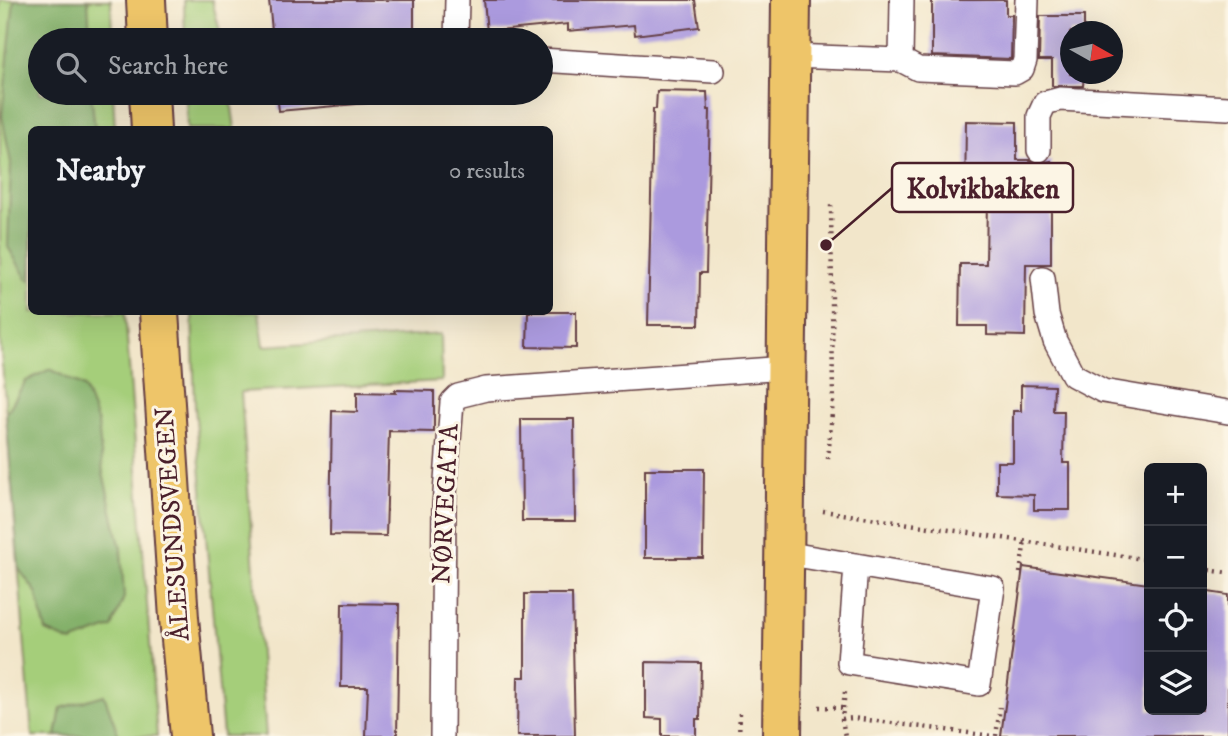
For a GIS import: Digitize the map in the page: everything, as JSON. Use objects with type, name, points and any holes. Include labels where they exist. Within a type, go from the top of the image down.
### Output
[{"type":"main road","points":[[146,0],[147,28]]},
{"type":"main road","points":[[782,736],[791,0]]},
{"type":"main road","points":[[149,105],[150,126]]},
{"type":"main road","name":"ÅLESUNDSVEGEN","points":[[159,315],[179,618],[190,736]]},
{"type":"lane","points":[[456,28],[457,0]]},
{"type":"lane","points":[[901,60],[902,0]]},
{"type":"lane","points":[[790,56],[901,60],[918,69],[1015,73],[1022,69],[1025,60],[1027,0]]},
{"type":"lane","points":[[553,61],[713,71]]},
{"type":"lane","points":[[1039,150],[1039,116],[1045,103],[1060,99],[1228,108]]},
{"type":"lane","points":[[1043,278],[1047,314],[1055,341],[1073,375],[1103,391],[1228,412]]},
{"type":"lane","name":"NØRVEGATA","points":[[442,736],[444,506],[452,402],[458,396],[486,388],[787,368]]},
{"type":"lane","points":[[784,553],[856,565],[993,588],[979,684],[849,663],[856,565]]},
{"type":"path","points":[[823,511],[1144,559]]},
{"type":"path","points":[[1207,570],[1228,573]]},
{"type":"path","points":[[819,707],[843,708],[845,736]]},
{"type":"path","points":[[842,719],[853,718],[992,736]]},
{"type":"green space","points":[[0,0],[111,0],[112,28],[28,28],[28,105],[114,105],[115,126],[28,126],[28,315],[125,315],[157,736],[32,736],[0,339]]},
{"type":"green space","points":[[14,0],[88,0],[89,28],[28,28],[28,105],[92,105],[95,126],[28,126],[28,279],[8,247],[11,163],[2,116]]},
{"type":"green space","points":[[184,0],[212,0],[219,28],[185,28]]},
{"type":"green space","points":[[186,105],[232,105],[235,126],[187,126]]},
{"type":"green space","points":[[192,315],[259,315],[264,346],[441,334],[442,381],[241,392],[266,736],[223,736],[195,407]]},
{"type":"green space","points":[[50,369],[84,387],[98,423],[103,473],[121,549],[124,597],[112,627],[71,642],[46,631],[36,592],[19,569],[6,414],[26,381]]},
{"type":"green space","points":[[104,695],[119,736],[56,736],[61,708]]},
{"type":"building","points":[[269,0],[414,0],[414,28],[272,28]]},
{"type":"building","points":[[484,0],[695,0],[699,27],[635,35],[634,25],[568,31],[568,24],[487,28]]},
{"type":"building","points":[[932,0],[1006,0],[1006,15],[1012,15],[1011,59],[932,56]]},
{"type":"building","points":[[1040,16],[1084,16],[1084,21],[1060,21],[1060,84],[1083,86],[1052,86],[1052,60],[1039,60]]},
{"type":"building","points":[[657,91],[707,92],[710,110],[706,273],[700,273],[699,325],[648,325],[653,109],[656,109]]},
{"type":"building","points":[[278,105],[346,105],[279,111]]},
{"type":"building","points":[[966,121],[1017,122],[1017,160],[1030,160],[1038,164],[1051,161],[1051,264],[1026,264],[1025,336],[987,335],[987,326],[959,326],[960,264],[986,264],[987,199],[965,199]]},
{"type":"building","points":[[576,312],[576,348],[527,347],[528,315]]},
{"type":"building","points":[[1021,385],[1054,386],[1053,411],[1064,411],[1063,463],[1070,463],[1070,510],[1034,510],[1034,495],[997,494],[997,462],[1013,462],[1013,411],[1021,411]]},
{"type":"building","points":[[395,390],[434,391],[434,432],[389,431],[386,536],[330,535],[332,411],[357,412],[357,392],[396,393]]},
{"type":"building","points":[[521,419],[574,419],[575,521],[522,521]]},
{"type":"building","points":[[645,469],[704,469],[703,558],[645,558]]},
{"type":"building","points":[[1023,567],[1144,583],[1144,715],[1207,715],[1207,592],[1228,595],[1228,736],[1001,736]]},
{"type":"building","points":[[525,594],[572,594],[575,736],[517,736],[518,677],[525,677]]},
{"type":"building","points":[[342,603],[399,604],[397,736],[366,736],[368,687],[341,687]]},
{"type":"building","points":[[646,662],[701,663],[700,719],[696,719],[696,736],[662,736],[662,719],[646,718]]},
{"type":"place","name":"Kolvikbakken","points":[[826,245]]}]
